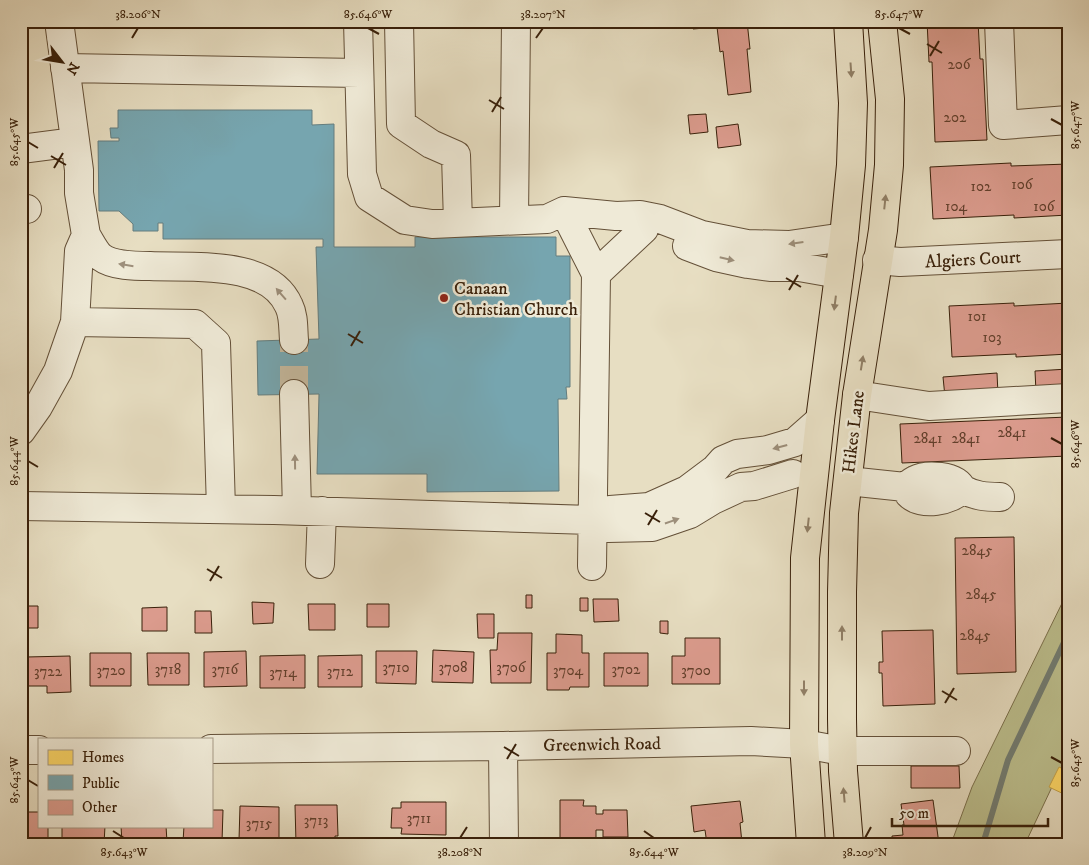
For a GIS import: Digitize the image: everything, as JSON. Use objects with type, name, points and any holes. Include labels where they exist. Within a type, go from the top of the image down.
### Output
[{"type":"main road","name":"Hikes Lane","points":[[811,844],[804,744],[804,475],[820,420],[844,237],[851,165],[853,103],[848,21]]},
{"type":"main road","name":"Hikes Lane","points":[[849,844],[842,751],[844,513],[857,395],[882,230],[889,165],[890,99],[882,21]]},
{"type":"street","points":[[59,21],[79,170],[79,193],[86,235],[102,257],[124,266],[218,268],[254,275],[271,284],[283,296],[290,307],[294,340]]},
{"type":"street","points":[[358,21],[362,174],[370,197],[405,220],[432,224],[546,219],[564,211],[616,216],[640,215],[660,219],[702,235],[747,244],[789,245],[844,237]]},
{"type":"street","points":[[399,21],[401,124],[431,144],[456,155],[458,223]]},
{"type":"street","points":[[514,219],[516,21]]},
{"type":"street","points":[[999,21],[1003,125],[1068,120]]},
{"type":"street","points":[[65,68],[359,73]]},
{"type":"street","points":[[21,149],[75,142]]},
{"type":"street","points":[[564,211],[596,274],[591,520],[592,566]]},
{"type":"street","points":[[616,216],[644,229],[716,256],[770,267],[799,267],[839,274]]},
{"type":"street","points":[[596,274],[644,229]]},
{"type":"street","points":[[21,431],[38,407],[58,371],[75,322],[79,251],[86,235]]},
{"type":"street","name":"Algiers Court","points":[[877,260],[900,262],[1068,254]]},
{"type":"street","points":[[75,322],[196,324],[216,343],[221,509]]},
{"type":"street","points":[[294,394],[309,511],[320,564]]},
{"type":"street","points":[[857,395],[930,406],[1068,398]]},
{"type":"street","points":[[591,520],[610,510],[650,507],[687,490],[715,469],[723,460],[737,454],[768,450],[796,442],[820,420]]},
{"type":"street","points":[[715,469],[734,474],[758,470],[804,475]]},
{"type":"street","points":[[21,506],[309,511],[591,520],[608,528],[652,527],[690,514],[713,500],[741,487],[804,475]]},
{"type":"street","points":[[848,480],[905,487],[916,479],[947,478],[955,480],[962,489],[971,494],[984,497],[1000,497]]},
{"type":"street","name":"Greenwich Road","points":[[212,749],[751,741],[804,744],[842,751],[956,751]]},
{"type":"street","points":[[503,746],[504,844]]},
{"type":"street","points":[[21,750],[38,750]]},
{"type":"green space","points":[[1068,591],[1068,753],[1025,844],[951,844],[972,787]]},
{"type":"building: Homes","points":[[1068,712],[1068,726],[1062,723]]},
{"type":"building: Homes","points":[[1059,767],[1068,771],[1068,796],[1049,787]]},
{"type":"building: Public","name":"Canaan Christian Church","points":[[118,110],[312,110],[312,125],[334,124],[334,247],[415,247],[415,237],[556,237],[556,256],[570,256],[570,387],[566,387],[567,399],[558,399],[559,491],[427,492],[427,474],[317,474],[319,394],[258,395],[257,341],[319,339],[316,247],[323,247],[323,239],[163,239],[163,223],[158,223],[158,231],[133,231],[133,224],[119,211],[99,211],[98,141],[119,141],[119,138],[111,138],[110,128],[118,128]]},
{"type":"building: Other","points":[[692,21],[747,21],[750,49],[747,49],[751,92],[728,95],[723,51],[720,52],[717,27],[693,29]]},
{"type":"building: Other","points":[[927,21],[978,21],[980,59],[983,59],[987,140],[935,142],[932,62],[929,62]]},
{"type":"building: Other","points":[[706,114],[708,132],[690,134],[688,115]]},
{"type":"building: Other","points":[[738,124],[741,145],[718,148],[716,127]]},
{"type":"building: Other","points":[[1011,163],[1011,166],[1068,164],[1068,215],[1014,218],[1014,215],[933,219],[930,167]]},
{"type":"building: Other","points":[[1014,303],[1014,306],[1068,303],[1068,354],[1016,357],[1016,354],[952,357],[949,306]]},
{"type":"building: Other","points":[[1068,369],[1068,391],[1036,392],[1035,371]]},
{"type":"building: Other","points":[[997,373],[998,394],[945,397],[943,377]]},
{"type":"building: Other","points":[[1068,417],[1068,456],[902,463],[900,424]]},
{"type":"building: Other","points":[[1014,537],[1016,672],[957,674],[955,538]]},
{"type":"building: Other","points":[[526,595],[532,595],[532,608],[526,608]]},
{"type":"building: Other","points":[[580,598],[588,598],[588,611],[580,611]]},
{"type":"building: Other","points":[[593,599],[618,599],[619,621],[594,622]]},
{"type":"building: Other","points":[[252,602],[274,603],[273,623],[253,624]]},
{"type":"building: Other","points":[[308,604],[335,604],[335,630],[309,630]]},
{"type":"building: Other","points":[[367,604],[389,604],[389,627],[367,627]]},
{"type":"building: Other","points":[[21,606],[38,606],[38,628],[21,628]]},
{"type":"building: Other","points":[[167,607],[167,631],[142,631],[142,608]]},
{"type":"building: Other","points":[[195,611],[211,611],[212,633],[195,633]]},
{"type":"building: Other","points":[[477,614],[494,614],[494,638],[478,638]]},
{"type":"building: Other","points":[[660,621],[668,621],[668,634],[660,633]]},
{"type":"building: Other","points":[[933,630],[935,704],[883,706],[882,673],[879,673],[879,662],[883,662],[882,631]]},
{"type":"building: Other","points":[[498,633],[532,633],[531,683],[491,683],[490,650],[497,650]]},
{"type":"building: Other","points":[[556,634],[582,635],[582,653],[589,653],[589,687],[570,687],[569,690],[547,690],[547,653],[556,653]]},
{"type":"building: Other","points":[[685,638],[720,638],[720,684],[672,684],[672,656],[685,656]]},
{"type":"building: Other","points":[[433,650],[474,652],[473,683],[432,682]]},
{"type":"building: Other","points":[[246,651],[247,686],[204,687],[204,652]]},
{"type":"building: Other","points":[[376,651],[417,651],[416,684],[376,683]]},
{"type":"building: Other","points":[[90,653],[131,653],[131,686],[90,686]]},
{"type":"building: Other","points":[[147,653],[189,653],[189,685],[148,685]]},
{"type":"building: Other","points":[[604,653],[648,653],[648,686],[604,686]]},
{"type":"building: Other","points":[[305,655],[305,688],[260,688],[260,656]]},
{"type":"building: Other","points":[[362,655],[362,687],[318,687],[318,656]]},
{"type":"building: Other","points":[[70,656],[71,692],[47,693],[47,686],[27,686],[26,657]]},
{"type":"building: Other","points":[[911,766],[959,766],[960,788],[911,788]]},
{"type":"building: Other","points":[[560,800],[584,800],[583,806],[596,806],[596,814],[603,814],[603,810],[627,810],[628,837],[603,837],[603,830],[596,830],[596,840],[560,840]]},
{"type":"building: Other","points":[[933,800],[939,844],[892,844],[892,836],[903,835],[902,825],[904,825],[901,804]]},
{"type":"building: Other","points":[[740,801],[743,822],[740,823],[742,843],[707,844],[705,830],[694,832],[691,806]]},
{"type":"building: Other","points":[[401,802],[446,802],[446,835],[401,834],[402,828],[391,828],[392,808],[401,808]]},
{"type":"building: Other","points":[[295,805],[337,805],[338,836],[335,836],[335,844],[296,844]]},
{"type":"building: Other","points":[[240,806],[279,807],[279,840],[239,840]]},
{"type":"building: Other","points":[[212,810],[223,810],[222,842],[183,842],[184,828],[212,828]]},
{"type":"building: Other","points":[[21,812],[38,812],[38,828],[48,828],[48,844],[21,844]]},
{"type":"building: Other","points":[[62,828],[105,828],[104,844],[62,844]]},
{"type":"building: Other","points":[[121,828],[166,828],[167,842],[122,843]]},
{"type":"waterway","points":[[983,844],[1008,760],[1068,634]]},
{"type":"tunnel","points":[[294,340],[294,394]]},
{"type":"place","name":"Canaan Christian Church","points":[[444,298]]}]
